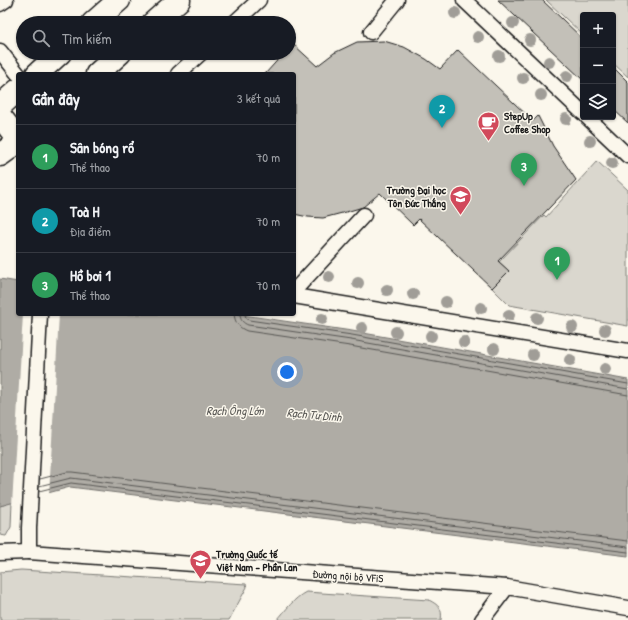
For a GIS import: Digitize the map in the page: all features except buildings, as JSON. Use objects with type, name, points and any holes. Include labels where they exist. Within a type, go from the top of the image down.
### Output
[{"type":"street","points":[[101,16],[119,0]]},
{"type":"street","points":[[161,16],[179,0]]},
{"type":"street","points":[[39,72],[52,60]]},
{"type":"street","points":[[99,72],[112,60]]},
{"type":"street","points":[[0,106],[16,92]]},
{"type":"street","points":[[0,116],[16,136]]},
{"type":"street","points":[[0,155],[16,143]]},
{"type":"lane","points":[[0,4],[6,0]]},
{"type":"lane","points":[[242,16],[259,0]]},
{"type":"lane","points":[[370,32],[397,0]]},
{"type":"lane","points":[[464,0],[580,110]]},
{"type":"lane","points":[[0,51],[16,72]]},
{"type":"lane","points":[[180,72],[193,60]]},
{"type":"lane","points":[[590,120],[628,156]]},
{"type":"lane","points":[[296,289],[364,215]]},
{"type":"lane","points":[[296,296],[628,351]]},
{"type":"lane","points":[[29,552],[40,316]]},
{"type":"lane","name":"Đường nội bộ VFiS","points":[[0,553],[29,552],[507,587],[628,608]]},
{"type":"lane","points":[[482,620],[507,587]]},
{"type":"shaded area","points":[[546,0],[628,0],[628,77],[616,66],[616,12],[580,12],[580,32]]},
{"type":"shaded area","points":[[597,161],[628,190],[628,326],[509,305],[492,288],[509,271],[499,262],[544,215],[546,217]]},
{"type":"shaded area","points":[[12,502],[11,527],[6,536],[0,535],[0,506]]},
{"type":"shaded area","points":[[21,570],[246,584],[247,587],[229,620],[0,620],[0,572]]},
{"type":"shaded area","points":[[306,592],[429,600],[439,607],[441,620],[277,620],[294,601]]},
{"type":"water","name":"Rạch Ông Lớn","points":[[0,279],[16,282],[16,316],[250,316],[352,331],[628,380],[628,556],[70,487],[0,506]]},
{"type":"pier","points":[[23,316],[59,316],[49,495],[12,505]]},
{"type":"place","name":"Toà H","points":[[442,128]]},
{"type":"place","name":"StepUp Coffee Shop","points":[[488,142]]},
{"type":"place","name":"Hồ bơi 1","points":[[524,186]]},
{"type":"place","name":"Trường Đại học Tôn Đức Thắng","points":[[461,216]]},
{"type":"place","name":"Sân bóng rổ","points":[[557,280]]},
{"type":"place","name":"Trường Quốc tế Việt Nam - Phần Lan","points":[[201,580]]},
{"type":"water label","name":"Rạch Tư Dinh","points":[[314,415]]}]
